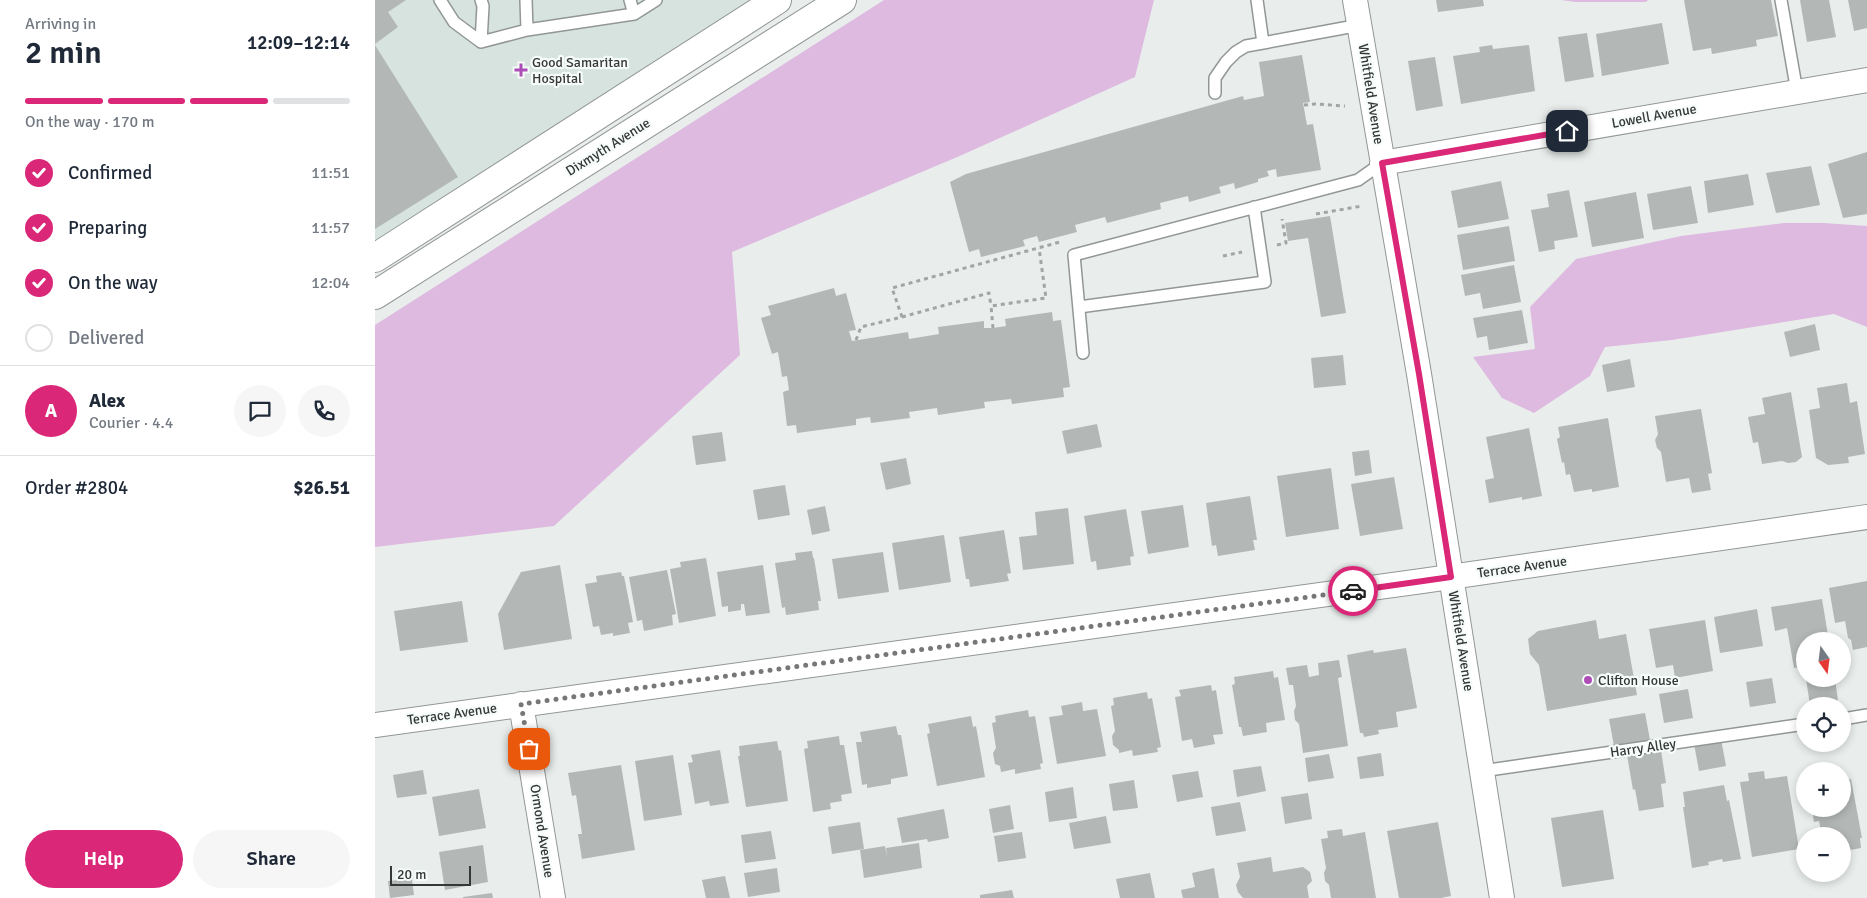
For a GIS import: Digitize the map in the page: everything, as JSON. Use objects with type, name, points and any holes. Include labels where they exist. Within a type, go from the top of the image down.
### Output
[{"type":"street","points":[[375,258],[777,0]]},
{"type":"street","name":"Dixmyth Avenue","points":[[375,295],[842,0]]},
{"type":"street","name":"Whitfield Avenue","points":[[1355,0],[1419,374],[1502,898]]},
{"type":"street","name":"Lowell Avenue","points":[[1382,163],[1867,80]]},
{"type":"street","name":"Terrace Avenue","points":[[375,725],[1451,577],[1867,516]]},
{"type":"street","name":"Ormond Avenue","points":[[521,704],[553,898]]},
{"type":"lane","points":[[440,0],[453,22],[481,42]]},
{"type":"lane","points":[[481,0],[483,6],[481,42]]},
{"type":"lane","points":[[526,0],[527,30]]},
{"type":"lane","points":[[630,0],[633,14]]},
{"type":"lane","points":[[481,42],[527,30],[633,14],[656,0]]},
{"type":"lane","points":[[1257,0],[1263,43]]},
{"type":"lane","points":[[1781,0],[1797,92]]},
{"type":"lane","points":[[1215,93],[1215,78],[1226,62],[1236,52],[1246,46],[1360,25]]},
{"type":"lane","points":[[1083,352],[1074,255],[1358,180],[1382,163]]},
{"type":"lane","points":[[1079,307],[1265,282],[1254,207]]},
{"type":"lane","points":[[1851,718],[1867,715]]},
{"type":"lane","name":"Harry Alley","points":[[1482,771],[1796,725]]},
{"type":"path","points":[[1304,106],[1315,104],[1345,106]]},
{"type":"path","points":[[1309,215],[1362,206]]},
{"type":"path","points":[[1286,243],[1282,219],[1291,217]]},
{"type":"path","points":[[991,306],[1046,298],[1039,248]]},
{"type":"path","points":[[902,317],[989,293],[993,328]]},
{"type":"shaded area","name":"Good Samaritan Hospital","points":[[375,0],[777,0],[375,258]]},
{"type":"shaded area","points":[[884,0],[1154,0],[1135,77],[962,155],[732,252],[740,355],[554,526],[375,547],[375,325]]},
{"type":"shaded area","points":[[1561,0],[1648,0],[1646,2],[1576,2]]},
{"type":"shaded area","points":[[1784,223],[1867,226],[1867,327],[1834,314],[1672,340],[1605,347],[1590,376],[1534,413],[1502,398],[1473,357],[1535,349],[1530,307],[1576,259],[1681,236]]},
{"type":"building","points":[[375,0],[406,0],[388,12],[398,27],[375,44]]},
{"type":"building","points":[[1436,0],[1483,0],[1484,6],[1438,12]]},
{"type":"building","points":[[1684,0],[1771,0],[1778,36],[1756,40],[1757,46],[1712,54],[1711,48],[1693,51]]},
{"type":"building","points":[[1800,0],[1829,0],[1836,37],[1807,42]]},
{"type":"building","points":[[1848,0],[1867,0],[1867,28],[1854,31]]},
{"type":"building","points":[[1662,23],[1669,64],[1602,76],[1596,34]]},
{"type":"building","points":[[1587,33],[1594,77],[1565,82],[1558,37]]},
{"type":"building","points":[[375,45],[458,177],[375,229]]},
{"type":"building","points":[[1492,45],[1493,49],[1529,45],[1535,91],[1461,104],[1453,56],[1480,52],[1479,47]]},
{"type":"building","points":[[1302,55],[1310,102],[1303,103],[1307,125],[1313,124],[1321,170],[1277,177],[1276,169],[1267,171],[1269,176],[1258,179],[1258,182],[1235,189],[1234,183],[1219,187],[1221,193],[1189,202],[1188,196],[1160,203],[1161,209],[1107,223],[1105,217],[1075,225],[1077,232],[1039,242],[1037,236],[1023,240],[1025,246],[981,257],[979,249],[969,252],[950,182],[966,174],[1243,96],[1244,100],[1264,96],[1259,62]]},
{"type":"building","points":[[1435,57],[1443,106],[1416,111],[1408,61]]},
{"type":"building","points":[[1867,152],[1867,214],[1843,218],[1828,164]]},
{"type":"building","points":[[1811,166],[1820,205],[1776,213],[1766,173]]},
{"type":"building","points":[[1748,174],[1754,205],[1708,213],[1704,181]]},
{"type":"building","points":[[1501,181],[1509,219],[1458,228],[1451,191]]},
{"type":"building","points":[[1691,186],[1698,223],[1653,230],[1647,194]]},
{"type":"building","points":[[1569,190],[1578,237],[1554,241],[1555,249],[1539,252],[1531,210],[1549,207],[1547,194]]},
{"type":"building","points":[[1636,192],[1644,238],[1592,247],[1584,202]]},
{"type":"building","points":[[1330,216],[1346,313],[1321,317],[1308,238],[1288,241],[1285,223]]},
{"type":"building","points":[[1509,226],[1515,261],[1463,270],[1457,235]]},
{"type":"building","points":[[1514,265],[1521,302],[1483,309],[1480,293],[1465,296],[1461,275]]},
{"type":"building","points":[[834,288],[836,296],[846,293],[856,330],[849,331],[852,341],[908,332],[909,339],[939,334],[938,327],[984,321],[984,328],[993,328],[1006,326],[1005,319],[1052,312],[1053,321],[1061,320],[1070,387],[1063,388],[1064,397],[1012,404],[1011,399],[984,402],[985,408],[938,415],[937,408],[909,412],[910,418],[871,423],[870,417],[856,419],[856,425],[797,433],[796,425],[787,426],[783,392],[789,390],[787,376],[782,377],[778,352],[772,354],[761,318],[771,315],[768,306]]},
{"type":"building","points":[[1522,310],[1528,343],[1489,350],[1487,336],[1477,338],[1473,318]]},
{"type":"building","points":[[1815,324],[1820,350],[1790,357],[1784,332]]},
{"type":"building","points":[[1343,355],[1346,385],[1314,388],[1311,358]]},
{"type":"building","points":[[1630,359],[1635,387],[1607,392],[1602,365]]},
{"type":"building","points":[[1847,383],[1850,403],[1857,401],[1865,454],[1848,457],[1849,463],[1828,465],[1816,458],[1809,410],[1820,408],[1817,388]]},
{"type":"building","points":[[1791,392],[1802,457],[1796,462],[1788,463],[1782,461],[1762,464],[1758,442],[1753,443],[1748,417],[1765,414],[1762,398]]},
{"type":"building","points":[[1701,409],[1712,473],[1708,474],[1711,490],[1692,493],[1689,478],[1666,482],[1661,452],[1657,448],[1655,440],[1658,434],[1655,416]]},
{"type":"building","points":[[1608,418],[1619,487],[1592,492],[1592,489],[1574,492],[1570,474],[1566,475],[1564,462],[1562,463],[1557,439],[1560,437],[1558,427]]},
{"type":"building","points":[[1097,424],[1102,447],[1067,454],[1062,431]]},
{"type":"building","points":[[1529,428],[1542,496],[1522,500],[1522,497],[1489,503],[1485,480],[1494,478],[1486,437]]},
{"type":"building","points":[[722,432],[726,461],[696,465],[692,436]]},
{"type":"building","points":[[1369,450],[1372,473],[1355,476],[1352,452]]},
{"type":"building","points":[[906,458],[911,484],[886,490],[880,463]]},
{"type":"building","points":[[1331,468],[1339,529],[1286,537],[1277,476]]},
{"type":"building","points":[[1394,477],[1403,529],[1360,536],[1351,484]]},
{"type":"building","points":[[785,485],[790,515],[758,520],[753,490]]},
{"type":"building","points":[[1250,496],[1257,540],[1253,540],[1255,550],[1218,556],[1216,545],[1212,546],[1206,503]]},
{"type":"building","points":[[1183,505],[1189,547],[1148,554],[1141,511]]},
{"type":"building","points":[[825,506],[830,531],[812,535],[807,510]]},
{"type":"building","points":[[1068,508],[1074,564],[1023,570],[1019,537],[1037,535],[1035,512]]},
{"type":"building","points":[[1126,509],[1134,556],[1130,557],[1131,565],[1097,570],[1096,561],[1091,562],[1084,516]]},
{"type":"building","points":[[1004,530],[1011,573],[1007,574],[1009,581],[970,587],[969,579],[966,579],[959,537]]},
{"type":"building","points":[[944,535],[951,582],[899,590],[892,543]]},
{"type":"building","points":[[812,551],[821,601],[818,601],[819,610],[786,615],[785,607],[782,608],[775,563],[796,560],[795,553]]},
{"type":"building","points":[[883,552],[889,592],[838,599],[832,559]]},
{"type":"building","points":[[706,558],[716,616],[679,623],[670,569],[681,567],[680,562]]},
{"type":"building","points":[[560,565],[572,639],[504,650],[498,614],[521,572]]},
{"type":"building","points":[[763,565],[770,613],[746,616],[744,604],[741,604],[741,610],[728,612],[728,606],[722,607],[717,572]]},
{"type":"building","points":[[667,570],[676,614],[672,615],[673,625],[644,631],[642,620],[637,621],[629,577]]},
{"type":"building","points":[[621,572],[622,576],[624,576],[633,622],[628,623],[630,633],[613,636],[613,633],[601,635],[599,626],[593,627],[585,584],[597,582],[596,576]]},
{"type":"building","points":[[1867,581],[1867,647],[1853,650],[1851,632],[1847,632],[1845,621],[1835,623],[1829,588]]},
{"type":"building","points":[[1822,599],[1828,632],[1796,632],[1796,668],[1794,668],[1787,628],[1775,631],[1771,607]]},
{"type":"building","points":[[462,601],[468,642],[400,651],[394,611]]},
{"type":"building","points":[[1757,609],[1763,646],[1720,653],[1714,617]]},
{"type":"building","name":"Clifton House","points":[[1596,620],[1599,639],[1626,634],[1637,695],[1547,711],[1539,665],[1530,654],[1528,639],[1538,631]]},
{"type":"building","points":[[1705,620],[1713,671],[1675,678],[1673,665],[1656,668],[1649,629]]},
{"type":"building","points":[[1406,648],[1417,708],[1396,712],[1398,727],[1378,730],[1379,734],[1364,737],[1363,733],[1360,733],[1347,655],[1373,650],[1374,653]]},
{"type":"building","points":[[1339,660],[1342,677],[1338,678],[1348,746],[1303,753],[1299,724],[1295,720],[1294,711],[1296,706],[1293,685],[1289,685],[1286,668],[1307,665],[1309,677],[1319,675],[1318,663]]},
{"type":"building","points":[[1273,671],[1274,678],[1278,677],[1285,720],[1266,723],[1267,732],[1243,736],[1241,727],[1239,727],[1232,685],[1235,684],[1234,677]]},
{"type":"building","points":[[1772,678],[1776,703],[1750,707],[1746,682]]},
{"type":"building","points":[[1211,685],[1212,691],[1216,690],[1223,734],[1213,735],[1215,744],[1194,748],[1192,739],[1182,741],[1175,697],[1181,696],[1179,690]]},
{"type":"building","points":[[1807,688],[1836,688],[1838,697],[1809,697]]},
{"type":"building","points":[[1688,689],[1693,718],[1664,723],[1659,694]]},
{"type":"building","points":[[1147,692],[1148,699],[1152,698],[1161,747],[1157,748],[1158,752],[1133,756],[1132,750],[1119,753],[1119,750],[1113,745],[1112,736],[1115,731],[1111,706],[1114,705],[1113,698]]},
{"type":"building","points":[[1082,702],[1083,711],[1097,709],[1106,756],[1057,764],[1049,717],[1063,715],[1061,706]]},
{"type":"building","points":[[1028,710],[1029,717],[1035,716],[1043,763],[1040,764],[1041,769],[1015,774],[1015,769],[1001,772],[1000,766],[995,764],[993,753],[996,748],[992,723],[996,722],[995,716]]},
{"type":"building","points":[[1645,713],[1650,740],[1614,746],[1609,719]]},
{"type":"building","points":[[971,716],[973,727],[976,726],[985,777],[937,786],[927,734],[930,733],[928,724]]},
{"type":"building","points":[[896,726],[898,735],[901,735],[908,776],[891,779],[891,784],[867,788],[867,784],[862,785],[856,742],[862,742],[860,732]]},
{"type":"building","points":[[839,736],[840,745],[844,745],[852,793],[841,795],[842,801],[830,803],[831,809],[813,812],[804,749],[808,748],[807,741]]},
{"type":"building","points":[[1721,739],[1726,766],[1699,771],[1694,744]]},
{"type":"building","points":[[777,741],[779,751],[781,750],[788,801],[746,807],[738,756],[740,756],[739,746]]},
{"type":"building","points":[[720,750],[729,803],[710,806],[709,801],[695,804],[688,763],[693,762],[691,755]]},
{"type":"building","points":[[1661,750],[1666,783],[1661,784],[1664,807],[1639,811],[1627,755]]},
{"type":"building","points":[[1381,753],[1384,776],[1360,779],[1357,757]]},
{"type":"building","points":[[1329,754],[1334,778],[1308,782],[1305,758]]},
{"type":"building","points":[[673,755],[682,815],[644,821],[635,761]]},
{"type":"building","points":[[621,765],[635,850],[582,859],[578,834],[582,834],[576,795],[572,796],[568,773]]},
{"type":"building","points":[[1261,766],[1266,791],[1237,797],[1233,770]]},
{"type":"building","points":[[423,770],[427,794],[397,798],[393,775]]},
{"type":"building","points":[[1198,771],[1203,797],[1177,802],[1172,775]]},
{"type":"building","points":[[1764,771],[1765,779],[1787,776],[1796,831],[1796,850],[1752,857],[1740,782],[1749,781],[1748,773]]},
{"type":"building","points":[[1851,779],[1862,838],[1860,838],[1861,848],[1851,850],[1851,827],[1820,827],[1819,821],[1814,822],[1813,817],[1851,817]]},
{"type":"building","points":[[1134,780],[1138,808],[1113,811],[1109,784]]},
{"type":"building","points":[[1724,785],[1727,801],[1729,800],[1741,859],[1723,862],[1722,859],[1708,862],[1709,865],[1692,868],[1683,807],[1685,807],[1683,792]]},
{"type":"building","points":[[1073,787],[1077,818],[1049,822],[1045,792]]},
{"type":"building","points":[[479,789],[486,828],[439,836],[432,797]]},
{"type":"building","points":[[1308,793],[1312,819],[1285,824],[1281,797]]},
{"type":"building","points":[[1240,802],[1246,831],[1216,836],[1211,807]]},
{"type":"building","points":[[1010,805],[1014,829],[993,833],[989,809]]},
{"type":"building","points":[[944,809],[949,838],[928,842],[927,839],[902,843],[897,818]]},
{"type":"building","points":[[1603,810],[1614,879],[1562,887],[1551,818]]},
{"type":"building","points":[[1106,816],[1111,843],[1074,849],[1069,823]]},
{"type":"building","points":[[860,822],[864,849],[832,854],[828,827]]},
{"type":"building","points":[[1438,822],[1451,896],[1441,898],[1399,898],[1387,831]]},
{"type":"building","points":[[1342,829],[1343,836],[1365,832],[1376,898],[1331,898],[1329,885],[1325,881],[1324,873],[1326,868],[1321,839],[1328,838],[1327,831]]},
{"type":"building","points":[[771,831],[776,859],[745,863],[741,835]]},
{"type":"building","points":[[1022,832],[1026,858],[998,862],[994,836]]},
{"type":"building","points":[[919,843],[922,868],[864,878],[860,850],[885,846],[887,857],[886,848]]},
{"type":"building","points":[[483,845],[488,882],[445,890],[439,852]]},
{"type":"building","points":[[1271,857],[1273,872],[1303,867],[1310,872],[1312,881],[1307,886],[1309,898],[1243,898],[1238,892],[1236,885],[1240,877],[1237,863]]},
{"type":"building","points":[[777,868],[780,892],[748,897],[744,873]]},
{"type":"building","points":[[1214,868],[1219,898],[1183,898],[1181,890],[1195,887],[1192,873]]},
{"type":"building","points":[[1150,873],[1155,898],[1120,898],[1116,879]]},
{"type":"building","points":[[725,876],[730,898],[706,898],[702,880]]},
{"type":"building","points":[[412,879],[414,895],[390,898],[388,881]]},
{"type":"building","points":[[1012,890],[1014,898],[980,898],[980,895]]},
{"type":"building","points":[[492,893],[493,898],[463,898],[463,897]]},
{"type":"way so far","points":[[529,749],[521,704],[1353,591]]},
{"type":"place","name":"Good Samaritan Hospital","points":[[521,70]]},
{"type":"place","name":"Clifton House","points":[[1588,680]]},
{"type":"route","points":[[1353,591],[1451,577],[1419,374],[1382,163],[1567,131]]}]
